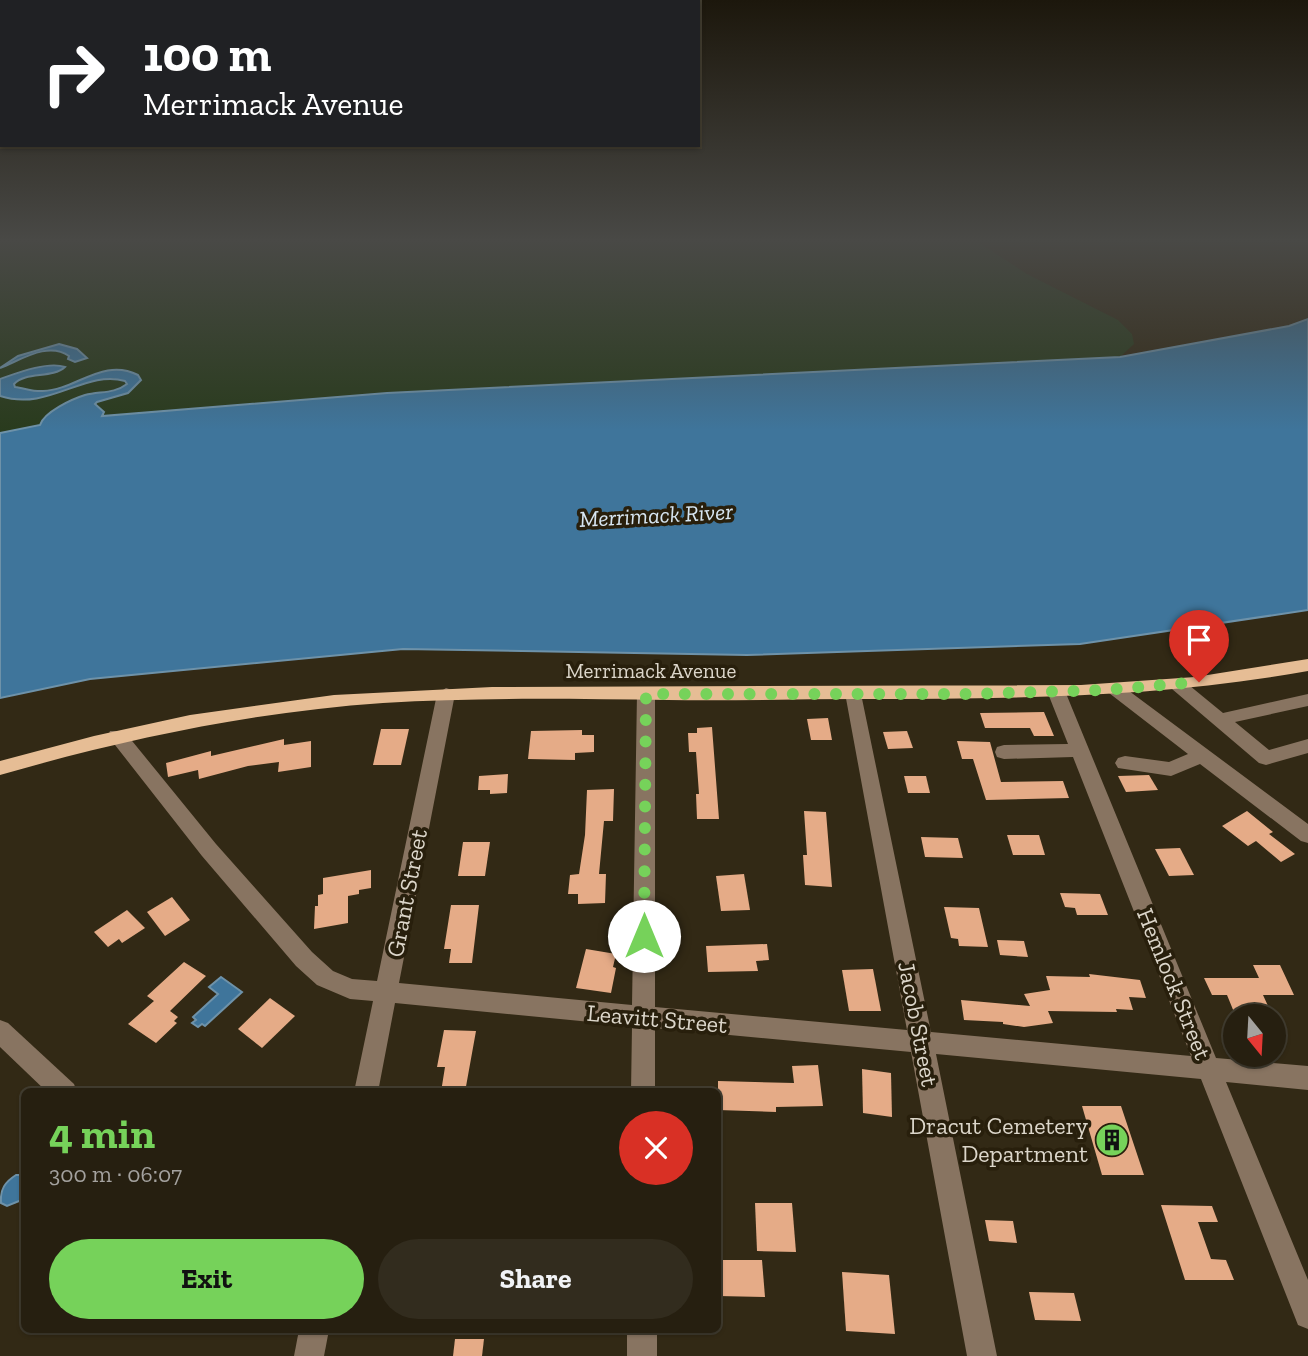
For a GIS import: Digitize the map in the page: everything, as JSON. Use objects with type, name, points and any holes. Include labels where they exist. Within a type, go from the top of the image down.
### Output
[{"type":"main road","name":"Merrimack Avenue","points":[[0,768],[117,736],[261,709],[362,698],[446,694],[1115,689],[1240,678],[1308,665]]},
{"type":"street","points":[[1178,685],[1266,758],[1308,746]]},
{"type":"street","points":[[1115,689],[1308,835]]},
{"type":"street","name":"Hemlock Street","points":[[1056,691],[1308,1315]]},
{"type":"street","name":"Jacob Street","points":[[854,693],[982,1356]]},
{"type":"street","name":"Grant Street","points":[[367,1088],[446,694]]},
{"type":"street","points":[[643,1088],[646,694]]},
{"type":"street","points":[[1218,720],[1308,700]]},
{"type":"street","name":"Leavitt Street","points":[[117,736],[209,850],[304,959],[325,978],[350,989],[1308,1078]]},
{"type":"street","points":[[1004,752],[1080,750]]},
{"type":"street","points":[[1125,763],[1171,769],[1202,755]]},
{"type":"street","points":[[0,1031],[61,1088]]},
{"type":"street","points":[[309,1356],[313,1333]]},
{"type":"street","points":[[642,1333],[642,1356]]},
{"type":"green space","points":[[0,303],[1085,303],[1118,320],[1132,334],[1134,344],[1120,357],[387,393],[101,416],[0,433]]},
{"type":"water","name":"Merrimack River","points":[[1308,319],[1308,610],[1080,644],[747,655],[403,649],[90,679],[0,698],[0,433],[40,425],[47,415],[73,400],[127,384],[125,381],[110,379],[35,399],[0,396],[0,379],[24,371],[50,365],[65,367],[53,373],[19,380],[14,384],[15,387],[40,391],[67,386],[113,370],[125,370],[138,375],[141,380],[128,393],[95,404],[104,412],[102,416],[387,393],[1120,357],[1289,326]]},
{"type":"water","points":[[59,344],[77,349],[87,358],[75,362],[61,352],[43,351],[0,368],[18,356]]},
{"type":"water","points":[[221,977],[242,992],[205,1026],[202,1024],[198,1027],[192,1023],[196,1020],[193,1017],[218,994],[209,987]]},
{"type":"water","points":[[16,1175],[21,1175],[21,1200],[7,1206],[1,1203],[2,1190]]},
{"type":"building","points":[[1044,712],[1054,736],[1034,736],[1030,728],[985,728],[980,713]]},
{"type":"building","points":[[828,718],[832,740],[811,740],[807,719]]},
{"type":"building","points":[[712,727],[719,819],[697,819],[696,794],[699,794],[696,752],[689,752],[688,733],[697,733],[697,728]]},
{"type":"building","points":[[381,729],[409,729],[401,765],[373,765]]},
{"type":"building","points":[[582,730],[582,735],[594,735],[594,752],[575,753],[575,760],[528,759],[531,731]]},
{"type":"building","points":[[907,731],[913,748],[888,749],[883,732]]},
{"type":"building","points":[[284,739],[284,745],[311,741],[311,767],[278,772],[279,762],[248,766],[199,779],[198,770],[168,777],[166,763],[211,751],[211,756]]},
{"type":"building","points":[[957,741],[990,742],[1001,782],[1063,781],[1069,798],[986,800],[973,759],[962,759]]},
{"type":"building","points":[[508,774],[507,793],[490,794],[490,790],[478,790],[479,776]]},
{"type":"building","points":[[1149,775],[1158,790],[1126,792],[1118,776]]},
{"type":"building","points":[[904,776],[926,776],[930,793],[908,793]]},
{"type":"building","points":[[614,789],[613,821],[604,821],[599,874],[606,874],[605,903],[578,904],[578,894],[568,894],[570,875],[579,874],[585,835],[587,790]]},
{"type":"building","points":[[804,811],[826,812],[832,887],[805,885],[803,855],[807,855]]},
{"type":"building","points":[[1247,811],[1273,832],[1269,834],[1295,854],[1281,862],[1256,841],[1248,846],[1222,826]]},
{"type":"building","points":[[1007,835],[1039,835],[1045,855],[1013,855]]},
{"type":"building","points":[[921,837],[958,838],[963,858],[925,857]]},
{"type":"building","points":[[463,842],[490,842],[485,876],[458,876]]},
{"type":"building","points":[[1180,848],[1194,875],[1169,876],[1155,849]]},
{"type":"building","points":[[371,870],[371,888],[348,896],[348,923],[314,929],[315,906],[318,906],[318,895],[323,894],[323,878]]},
{"type":"building","points":[[744,874],[750,910],[721,911],[716,876]]},
{"type":"building","points":[[1060,893],[1100,894],[1108,915],[1077,915],[1075,908],[1065,907]]},
{"type":"building","points":[[172,897],[190,920],[165,936],[147,912]]},
{"type":"building","points":[[451,905],[479,905],[472,963],[449,963],[451,949],[444,949]]},
{"type":"building","points":[[944,907],[979,908],[988,947],[959,946],[958,939],[951,938]]},
{"type":"building","points":[[127,910],[145,928],[122,943],[119,939],[108,947],[94,932]]},
{"type":"building","points":[[997,940],[1024,941],[1028,957],[1000,955]]},
{"type":"building","points":[[767,944],[769,960],[756,961],[758,971],[708,972],[706,946]]},
{"type":"building","points":[[586,949],[616,954],[611,993],[576,988]]},
{"type":"building","points":[[184,962],[206,976],[170,1011],[178,1017],[174,1021],[177,1023],[156,1043],[128,1024],[154,1001],[147,996]]},
{"type":"building","points":[[1253,965],[1280,965],[1294,995],[1263,995],[1267,1004],[1231,1004],[1227,995],[1212,995],[1204,978],[1259,978]]},
{"type":"building","points":[[873,969],[881,1011],[849,1011],[842,970]]},
{"type":"building","points":[[1089,974],[1140,980],[1146,998],[1129,997],[1133,1010],[1048,1011],[1053,1023],[1024,1027],[1003,1022],[964,1020],[961,1000],[1030,1006],[1024,994],[1050,990],[1046,976],[1090,977]]},
{"type":"building","points":[[270,998],[295,1016],[262,1048],[238,1029]]},
{"type":"building","points":[[444,1030],[476,1031],[466,1088],[442,1088],[445,1067],[437,1067]]},
{"type":"building","points":[[818,1065],[823,1106],[776,1107],[776,1112],[721,1110],[721,1088],[718,1088],[718,1081],[794,1083],[792,1066]]},
{"type":"building","points":[[862,1069],[891,1073],[892,1117],[863,1113]]},
{"type":"building","name":"Dracut Cemetery Department","points":[[1082,1106],[1121,1106],[1144,1175],[1102,1175]]},
{"type":"building","points":[[755,1203],[792,1203],[796,1252],[757,1251]]},
{"type":"building","points":[[1161,1205],[1212,1206],[1218,1222],[1198,1222],[1211,1259],[1226,1260],[1234,1280],[1185,1280]]},
{"type":"building","points":[[985,1220],[1013,1221],[1017,1243],[989,1241]]},
{"type":"building","points":[[721,1260],[762,1260],[765,1297],[721,1296]]},
{"type":"building","points":[[842,1272],[889,1275],[895,1334],[846,1331]]},
{"type":"building","points":[[1029,1292],[1074,1293],[1081,1321],[1035,1320]]},
{"type":"building","points":[[455,1339],[484,1339],[482,1356],[453,1356]]},
{"type":"place","name":"Dracut Cemetery Department","points":[[1112,1140]]},
{"type":"route","points":[[644,936],[646,694],[968,694],[1105,690],[1199,682]]}]
